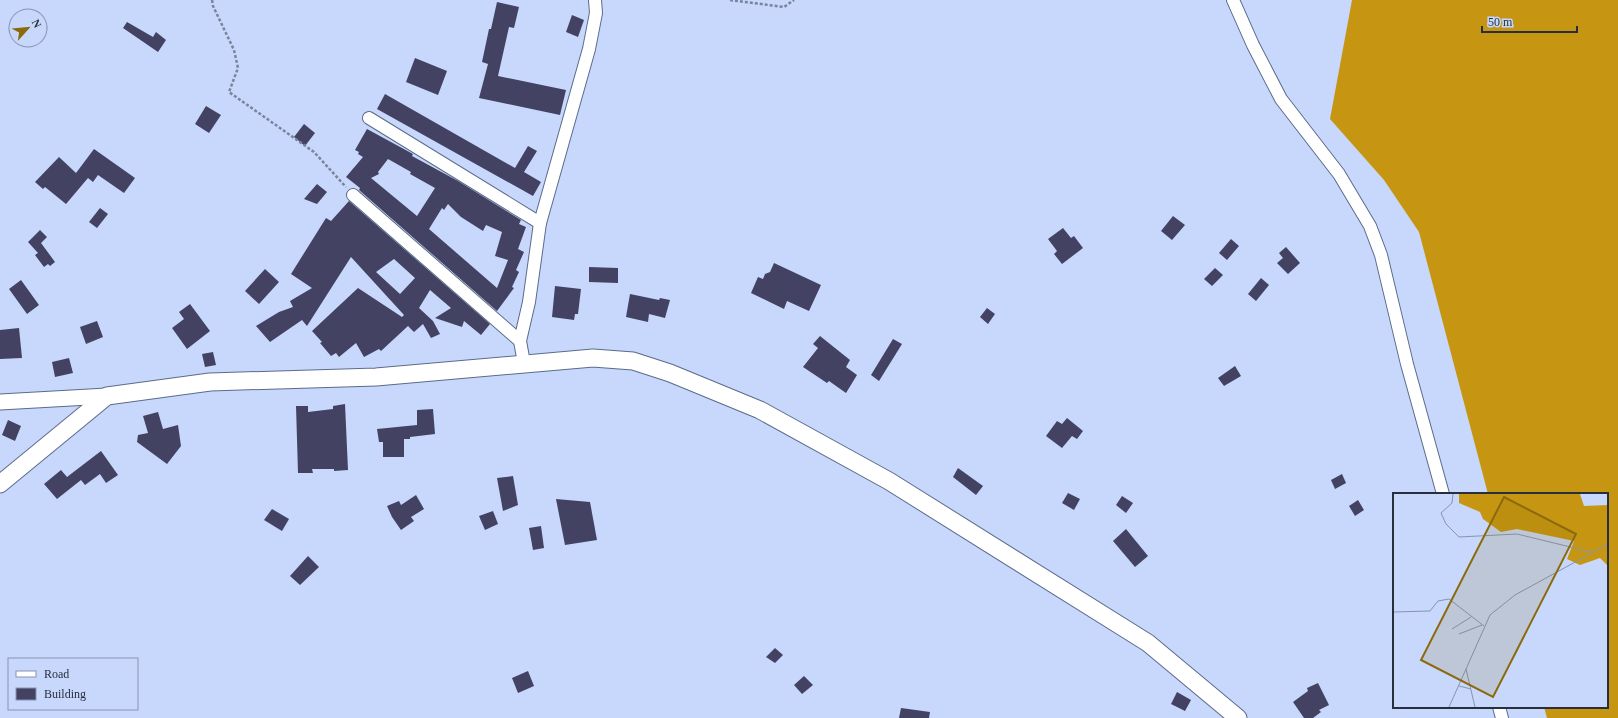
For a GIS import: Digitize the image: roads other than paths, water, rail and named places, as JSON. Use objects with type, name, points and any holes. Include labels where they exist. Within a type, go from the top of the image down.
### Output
[{"type":"main road","points":[[0,484],[107,396],[210,382],[376,377],[593,358],[633,361],[670,373],[760,410],[889,481],[1148,643],[1238,718]]},
{"type":"street","points":[[524,363],[520,341],[529,302],[540,223],[589,49],[596,13],[595,0]]},
{"type":"street","points":[[1233,0],[1253,45],[1281,99],[1339,174],[1370,226],[1381,254],[1407,364],[1443,493]]},
{"type":"street","points":[[369,118],[540,223]]},
{"type":"street","points":[[353,195],[520,341]]},
{"type":"street","points":[[0,402],[107,396]]},
{"type":"street","points":[[1499,708],[1502,718]]}]
